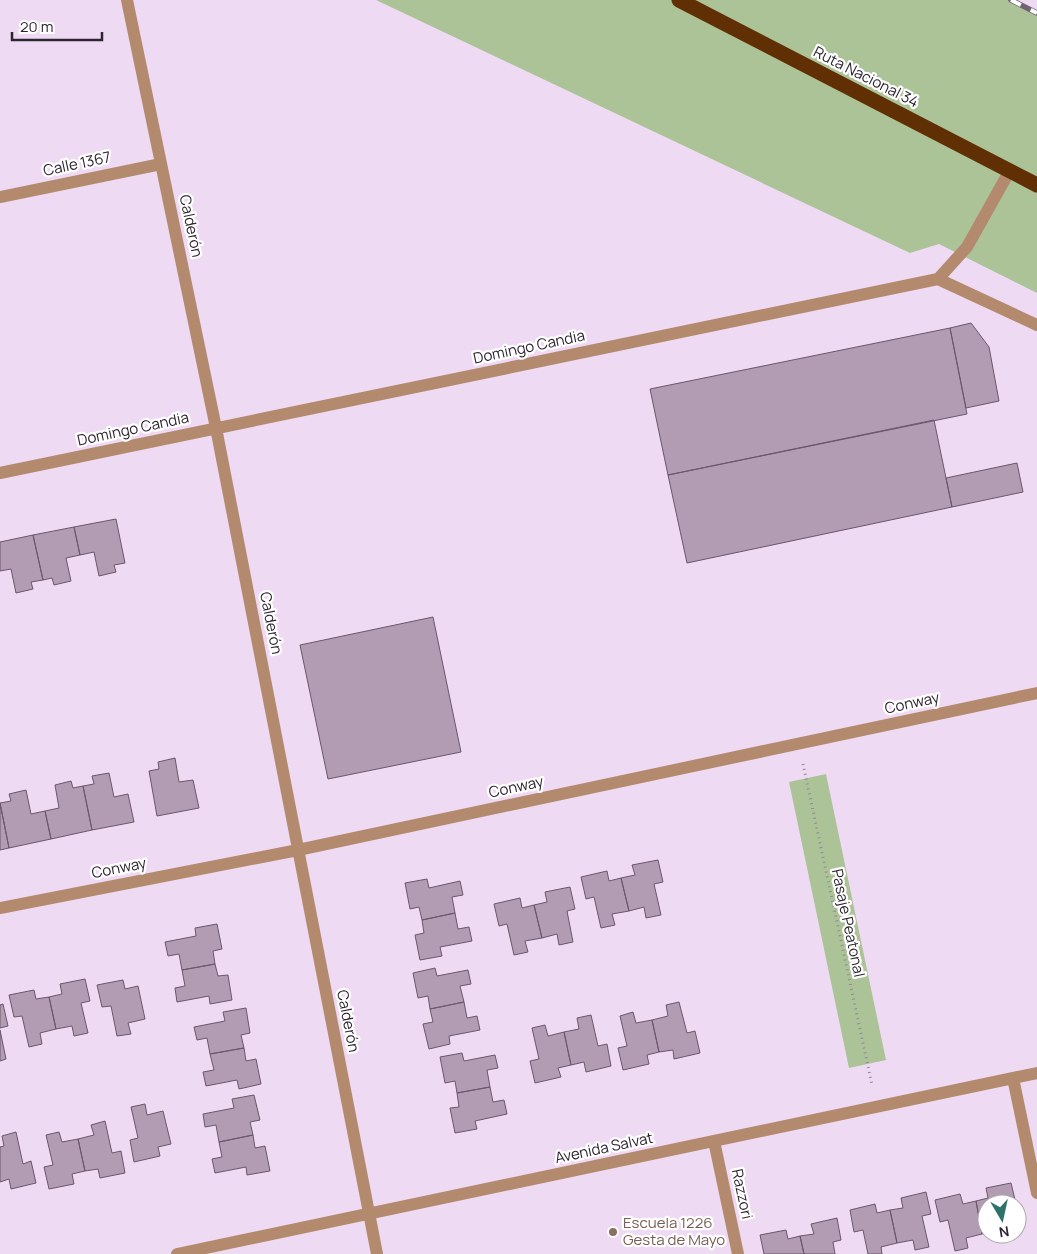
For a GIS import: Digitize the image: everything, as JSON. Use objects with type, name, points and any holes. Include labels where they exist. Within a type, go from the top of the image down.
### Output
[{"type":"highway","name":"Ruta Nacional 34","points":[[679,0],[1037,185]]},
{"type":"street","name":"Calderón","points":[[127,0],[216,428],[378,1254]]},
{"type":"street","name":"Calle 1367","points":[[0,197],[161,164]]},
{"type":"street","points":[[1009,172],[967,247],[938,279],[1037,325]]},
{"type":"street","name":"Domingo Candia","points":[[0,473],[938,279]]},
{"type":"street","name":"Conway","points":[[0,908],[298,850],[1037,693]]},
{"type":"street","name":"Avenida Salvat","points":[[177,1254],[1037,1073]]},
{"type":"street","points":[[1013,1078],[1037,1193]]},
{"type":"street","name":"Razzori","points":[[714,1141],[738,1254]]},
{"type":"path","name":"Pasaje Peatonal","points":[[798,744],[876,1107]]},
{"type":"green space","points":[[376,0],[1011,0],[1037,13],[1037,293],[939,244],[910,253]]},
{"type":"green space","points":[[826,774],[886,1060],[849,1068],[789,782]]},
{"type":"building","points":[[971,323],[989,347],[999,401],[966,408],[950,328]]},
{"type":"building","points":[[950,328],[967,414],[668,475],[650,389]]},
{"type":"building","points":[[934,420],[952,507],[687,563],[668,475]]},
{"type":"building","points":[[1017,463],[1023,492],[952,507],[946,478]]},
{"type":"building","points":[[116,519],[125,563],[114,565],[116,572],[99,576],[94,552],[80,555],[74,527]]},
{"type":"building","points":[[74,527],[80,555],[66,558],[71,581],[54,585],[52,578],[43,580],[33,535]]},
{"type":"building","points":[[33,535],[43,580],[31,582],[33,589],[16,593],[11,569],[0,571],[0,542]]},
{"type":"building","points":[[433,617],[461,752],[328,779],[300,645]]},
{"type":"building","points":[[175,758],[179,782],[193,780],[199,808],[157,816],[149,771],[159,769],[158,762]]},
{"type":"building","points":[[109,773],[114,797],[128,794],[134,822],[92,830],[83,786],[94,784],[92,776]]},
{"type":"building","points":[[71,781],[73,788],[83,786],[92,830],[51,839],[45,811],[59,808],[55,785]]},
{"type":"building","points":[[26,790],[31,814],[45,811],[51,839],[9,848],[0,803],[11,801],[9,794]]},
{"type":"building","points":[[0,803],[9,848],[0,850]]},
{"type":"building","points":[[658,860],[663,882],[654,884],[661,915],[646,918],[644,907],[629,911],[621,878],[635,875],[632,865]]},
{"type":"building","points":[[607,871],[609,881],[621,878],[629,911],[612,914],[615,925],[601,928],[594,897],[586,899],[581,877]]},
{"type":"building","points":[[427,879],[429,888],[460,881],[463,895],[452,897],[455,913],[422,920],[419,907],[410,909],[405,883]]},
{"type":"building","points":[[570,887],[575,909],[567,911],[573,942],[559,945],[557,934],[542,938],[534,905],[547,902],[545,892]]},
{"type":"building","points":[[520,898],[522,908],[534,905],[542,938],[525,941],[528,952],[514,955],[507,924],[499,926],[494,904]]},
{"type":"building","points":[[455,913],[458,929],[469,927],[472,941],[440,947],[442,956],[420,960],[415,935],[424,933],[422,920]]},
{"type":"building","points":[[217,924],[222,949],[213,951],[215,964],[182,970],[179,954],[168,956],[165,942],[196,936],[195,928]]},
{"type":"building","points":[[215,964],[218,976],[228,975],[232,1000],[210,1004],[209,996],[177,1002],[175,988],[185,986],[182,970]]},
{"type":"building","points":[[435,968],[437,976],[468,970],[471,984],[460,986],[464,1002],[430,1009],[428,996],[418,998],[413,973]]},
{"type":"building","points":[[85,979],[90,1001],[81,1003],[88,1033],[74,1036],[72,1026],[56,1029],[49,997],[62,994],[60,984]]},
{"type":"building","points":[[123,980],[125,989],[138,986],[145,1019],[128,1023],[131,1034],[117,1036],[111,1006],[102,1007],[97,985]]},
{"type":"building","points":[[34,990],[36,999],[49,997],[56,1029],[40,1033],[42,1044],[29,1047],[22,1016],[14,1017],[9,995]]},
{"type":"building","points":[[464,1002],[467,1018],[477,1016],[480,1030],[449,1036],[450,1044],[429,1049],[423,1024],[433,1022],[430,1009]]},
{"type":"building","points":[[679,1002],[687,1033],[695,1031],[700,1053],[674,1059],[673,1050],[659,1052],[652,1020],[668,1016],[666,1005]]},
{"type":"building","points":[[3,1004],[8,1026],[0,1028],[0,1005]]},
{"type":"building","points":[[246,1008],[250,1033],[241,1035],[244,1048],[210,1054],[207,1038],[197,1040],[194,1027],[225,1021],[223,1012]]},
{"type":"building","points":[[633,1012],[636,1023],[652,1020],[659,1052],[647,1055],[649,1064],[623,1070],[618,1048],[627,1046],[620,1016]]},
{"type":"building","points":[[591,1015],[598,1046],[607,1044],[611,1066],[586,1072],[584,1062],[571,1065],[564,1032],[579,1029],[577,1018]]},
{"type":"building","points":[[545,1025],[548,1036],[564,1032],[571,1065],[558,1068],[561,1077],[535,1083],[530,1061],[539,1059],[532,1028]]},
{"type":"building","points":[[0,1030],[6,1059],[0,1061]]},
{"type":"building","points":[[244,1048],[246,1061],[256,1059],[261,1084],[239,1089],[237,1080],[206,1086],[203,1072],[214,1070],[210,1054]]},
{"type":"building","points":[[462,1053],[464,1061],[495,1055],[498,1068],[487,1070],[490,1087],[457,1093],[455,1081],[445,1083],[440,1057]]},
{"type":"building","points":[[490,1087],[493,1102],[504,1100],[507,1114],[475,1121],[477,1129],[455,1133],[450,1108],[459,1107],[457,1093]]},
{"type":"building","points":[[254,1095],[260,1120],[250,1122],[253,1135],[219,1142],[216,1125],[205,1127],[203,1114],[234,1108],[232,1099]]},
{"type":"building","points":[[145,1104],[147,1115],[163,1111],[171,1144],[158,1147],[160,1156],[134,1162],[130,1140],[138,1138],[131,1107]]},
{"type":"building","points":[[105,1121],[112,1153],[121,1151],[125,1173],[100,1178],[98,1169],[85,1171],[78,1139],[94,1135],[91,1125]]},
{"type":"building","points":[[16,1132],[23,1164],[31,1161],[36,1183],[11,1189],[9,1179],[0,1182],[0,1147],[4,1146],[2,1136]]},
{"type":"building","points":[[59,1132],[62,1142],[78,1139],[85,1171],[72,1174],[74,1184],[49,1189],[44,1167],[53,1165],[46,1135]]},
{"type":"building","points":[[253,1135],[255,1148],[265,1146],[270,1171],[247,1175],[246,1167],[215,1173],[212,1159],[222,1157],[219,1142]]},
{"type":"building","points":[[1011,1183],[1014,1194],[987,1194],[986,1188]]},
{"type":"building","points":[[926,1192],[931,1214],[922,1216],[929,1247],[915,1250],[913,1240],[897,1243],[890,1210],[903,1208],[901,1198]]},
{"type":"building","points":[[960,1194],[963,1204],[976,1201],[977,1235],[966,1238],[968,1248],[955,1251],[948,1220],[940,1222],[935,1200]]},
{"type":"building","points":[[875,1204],[877,1213],[890,1210],[897,1243],[881,1247],[882,1254],[868,1254],[863,1230],[854,1232],[850,1210]]},
{"type":"building","points":[[837,1218],[841,1240],[833,1242],[835,1254],[804,1254],[800,1236],[814,1234],[811,1224]]},
{"type":"building","points":[[786,1230],[788,1239],[800,1236],[804,1254],[764,1254],[760,1235]]},
{"type":"railway","points":[[1011,0],[1037,13]]},
{"type":"place","name":"Escuela 1226 Gesta de Mayo","points":[[613,1232]]}]
